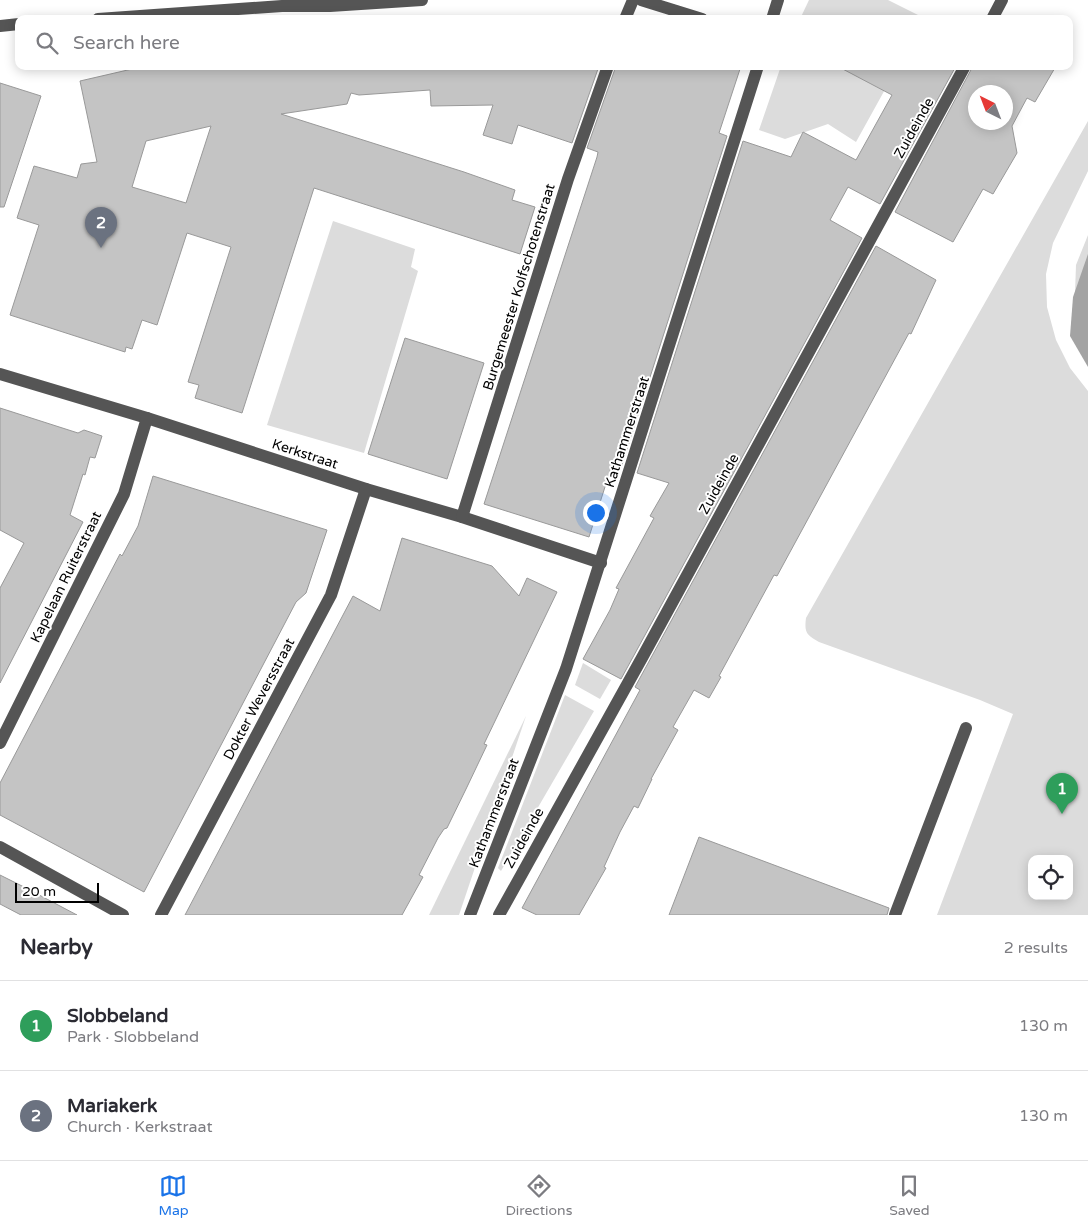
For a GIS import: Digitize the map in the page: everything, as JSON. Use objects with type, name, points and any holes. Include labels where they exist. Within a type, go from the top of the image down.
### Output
[{"type":"street","points":[[155,15],[330,3],[422,0]]},
{"type":"street","points":[[627,15],[633,0]]},
{"type":"street","points":[[641,0],[689,15]]},
{"type":"street","points":[[773,15],[778,0]]},
{"type":"street","points":[[994,15],[1002,0]]},
{"type":"street","points":[[0,26],[15,24]]},
{"type":"street","name":"Burgemeester Kolfschotenstraat","points":[[462,517],[568,179],[607,70]]},
{"type":"street","name":"Kathammerstraat","points":[[470,915],[566,669],[757,70]]},
{"type":"street","name":"Zuideinde","points":[[499,915],[643,656],[963,70]]},
{"type":"street","name":"Kerkstraat","points":[[0,374],[147,418],[366,489],[462,517],[601,563]]},
{"type":"street","name":"Kapelaan Ruiterstraat","points":[[0,743],[124,494],[147,418]]},
{"type":"street","name":"Dokter Weversstraat","points":[[161,915],[331,595],[366,489]]},
{"type":"street","points":[[895,915],[966,728]]},
{"type":"street","points":[[0,847],[123,915]]},
{"type":"shaded area","points":[[809,0],[888,0],[918,15],[802,15]]},
{"type":"shaded area","points":[[780,70],[896,70],[856,142],[828,124],[785,139],[759,130]]},
{"type":"shaded area","points":[[1088,121],[1088,171],[1053,243],[1046,274],[1047,307],[1056,340],[1070,368],[1088,391],[1088,915],[937,915],[1013,714],[980,700],[819,642],[807,633],[806,618]]},
{"type":"shaded area","points":[[333,221],[415,249],[411,267],[418,271],[364,453],[267,425]]},
{"type":"shaded area","points":[[1088,235],[1088,335],[1075,293],[1076,265]]},
{"type":"shaded area","points":[[1088,254],[1088,367],[1070,336],[1073,297]]},
{"type":"shaded area","points":[[583,663],[611,680],[600,699],[575,685]]},
{"type":"shaded area","points":[[565,695],[594,711],[501,871],[498,868]]},
{"type":"shaded area","points":[[526,716],[459,915],[429,915]]},
{"type":"building","points":[[128,70],[598,70],[572,143],[518,125],[512,144],[483,135],[493,105],[431,106],[430,90],[359,95],[351,93],[347,104],[281,114],[515,190],[512,200],[535,207],[520,254],[314,188],[242,413],[195,398],[199,385],[188,382],[231,247],[187,233],[157,325],[142,320],[132,349],[126,347],[125,352],[10,315],[39,225],[17,218],[34,166],[77,178],[81,164],[97,162],[80,81]],"holes":[[[211,126],[186,203],[132,187],[146,141]]]},
{"type":"building","points":[[615,70],[740,70],[719,133],[727,136],[621,468],[612,465],[589,537],[484,504],[597,157],[598,152],[587,148]]},
{"type":"building","points":[[845,70],[954,70],[880,204],[848,187],[830,220],[862,238],[621,679],[583,659],[610,610],[619,589],[616,588],[654,518],[650,516],[669,483],[637,473],[743,141],[791,157],[803,132],[856,160],[892,95]]},
{"type":"building","points":[[971,70],[1054,70],[1035,102],[1027,98],[1013,124],[1013,85],[968,85],[968,130],[1013,130],[1017,153],[993,194],[983,189],[953,242],[895,212]]},
{"type":"building","points":[[0,83],[41,96],[4,207],[0,207]]},
{"type":"building","points":[[876,246],[936,280],[911,334],[909,333],[777,576],[774,575],[709,698],[694,690],[673,727],[678,730],[651,779],[638,808],[634,806],[620,832],[604,867],[606,868],[579,915],[537,915],[522,908],[640,690],[635,687]]},
{"type":"building","points":[[405,338],[484,363],[447,479],[368,454]]},
{"type":"building","points":[[0,408],[78,433],[84,430],[102,436],[95,458],[90,457],[85,475],[83,474],[70,515],[83,522],[0,683],[0,588],[24,543],[0,530]]},
{"type":"building","points":[[153,476],[327,530],[306,593],[296,602],[144,892],[0,815],[0,783],[120,554],[122,556],[138,526]]},
{"type":"building","points":[[402,538],[492,566],[519,596],[527,578],[557,592],[484,744],[487,745],[467,787],[447,828],[444,829],[438,838],[419,875],[423,877],[402,915],[185,915],[353,596],[380,611]]},
{"type":"building","points":[[699,837],[889,908],[887,915],[669,915]]},
{"type":"building","points":[[0,875],[77,915],[21,915],[0,904]]},
{"type":"place","name":"Mariakerk","points":[[101,248]]},
{"type":"place","name":"Slobbeland","points":[[1062,814]]}]
